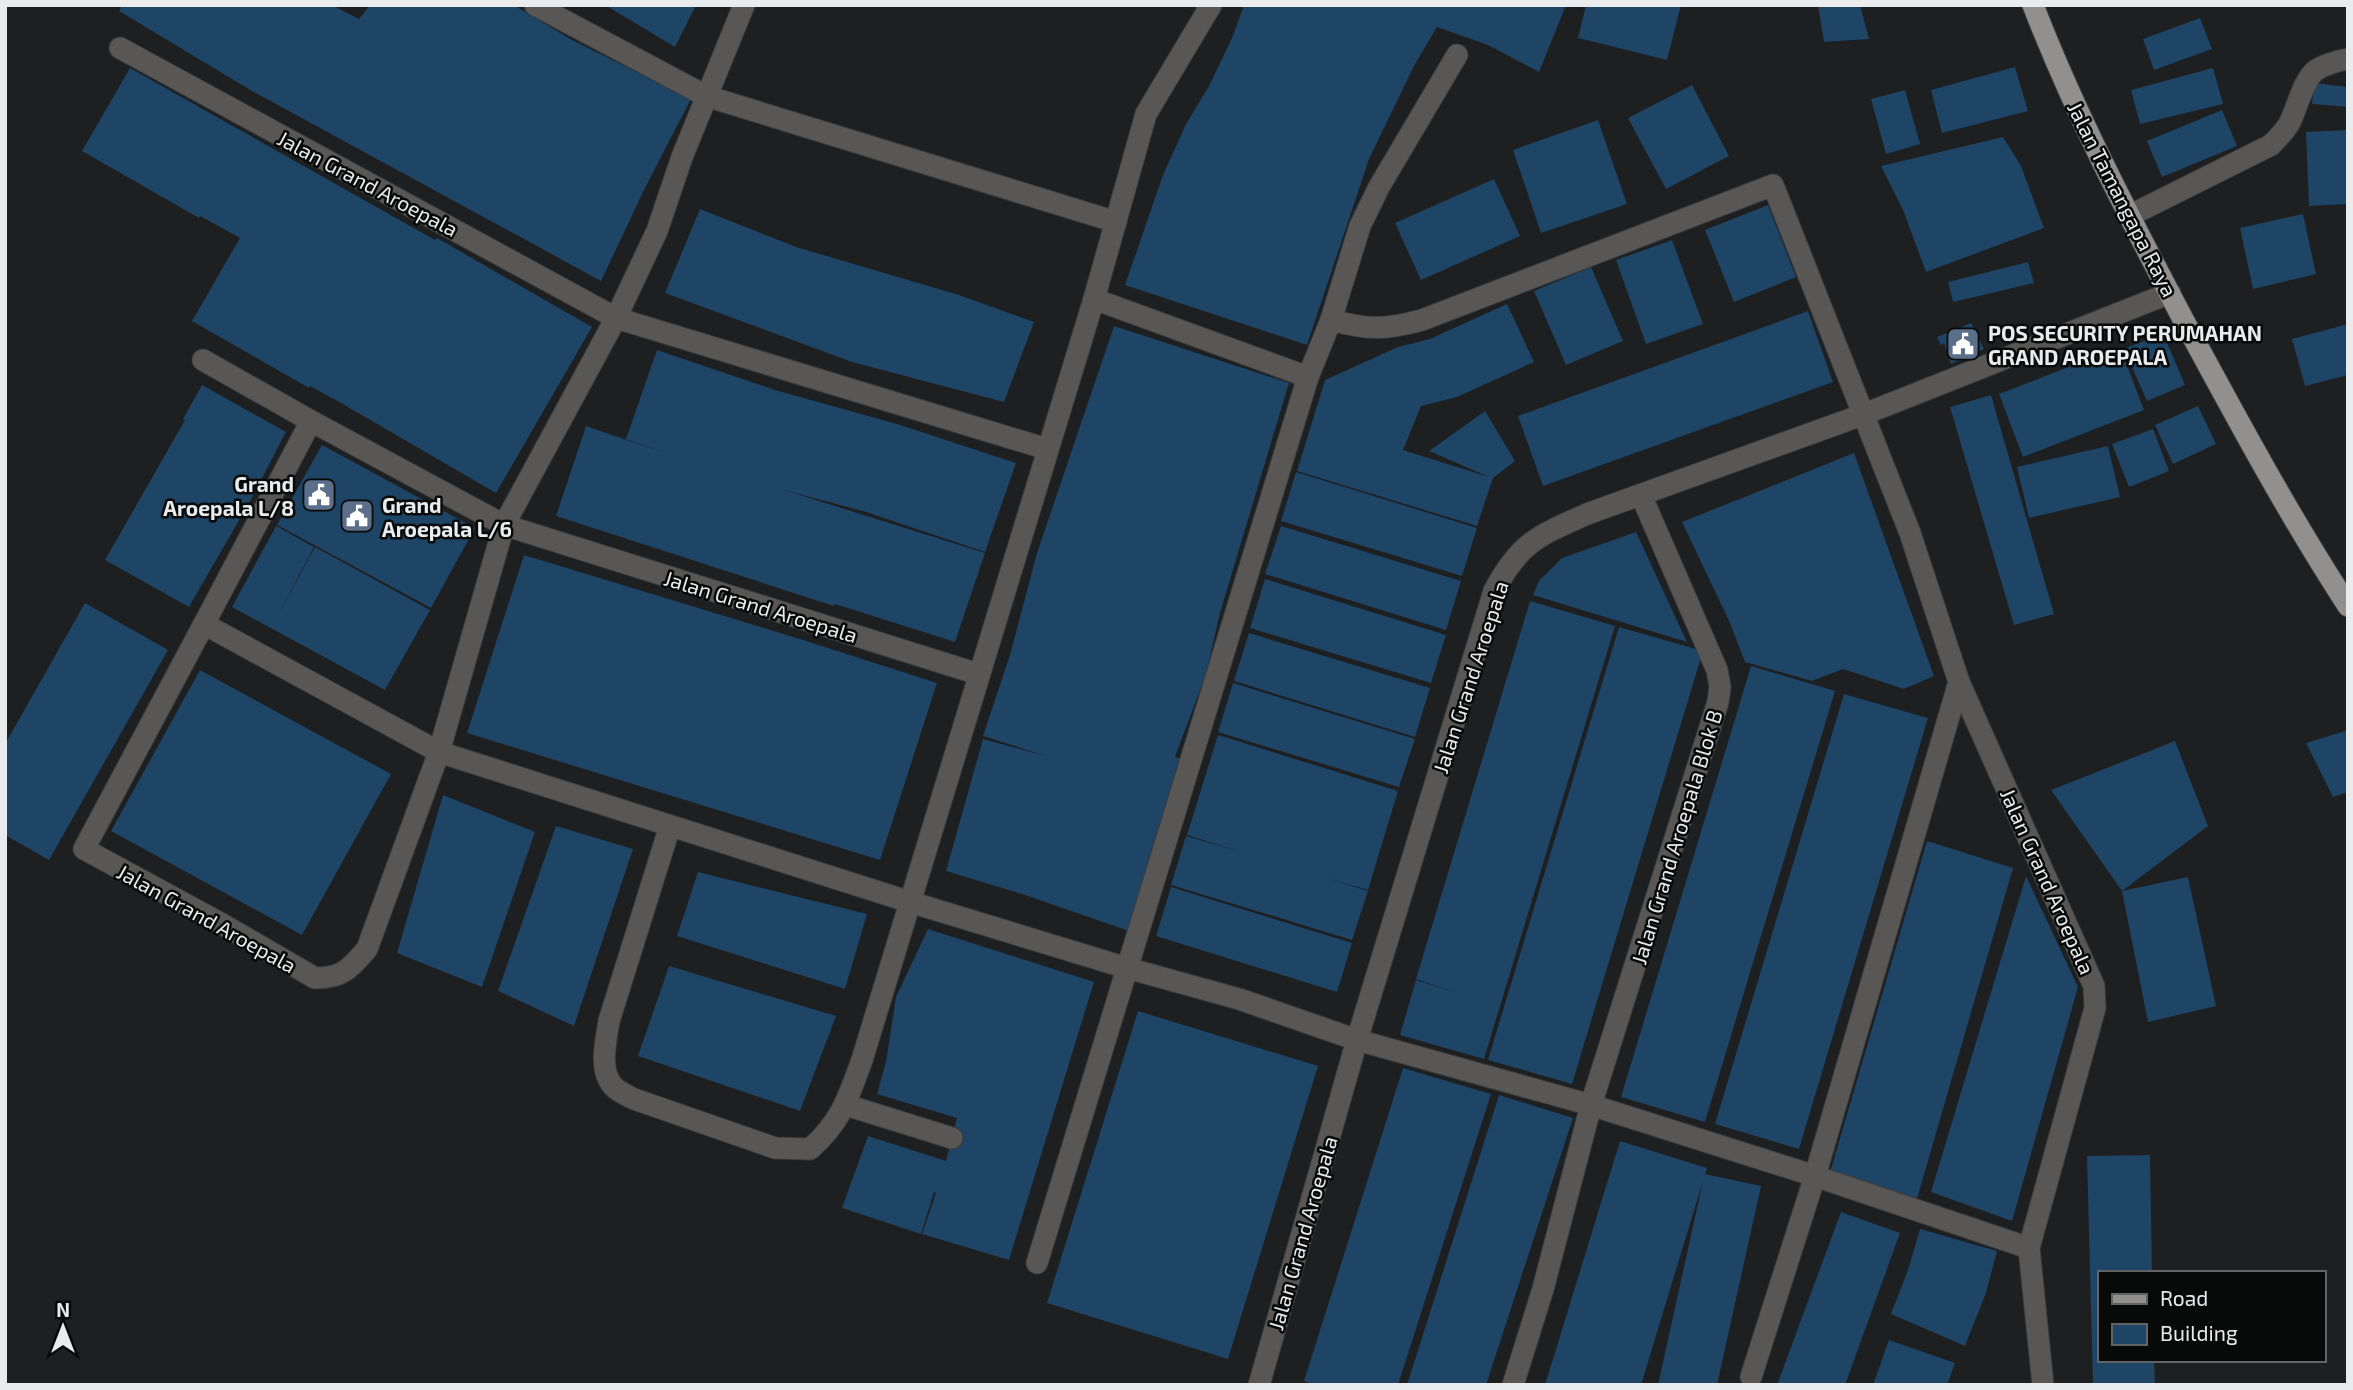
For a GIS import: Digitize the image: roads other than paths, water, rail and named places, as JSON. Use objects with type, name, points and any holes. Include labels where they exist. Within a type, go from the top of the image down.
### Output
[{"type":"main road","name":"Jalan Tamangapa Raya","points":[[2032,5],[2055,62],[2129,216],[2245,435],[2308,545],[2348,606]]},
{"type":"street","name":"Jalan Grand Aroepala","points":[[311,421],[84,849],[315,978],[331,978],[349,970],[367,949],[439,752],[504,525],[616,318],[657,231],[706,96],[744,5]]},
{"type":"street","points":[[670,827],[609,1021],[605,1069],[613,1087],[634,1099],[775,1148],[810,1149],[829,1132],[846,1105],[862,1060],[1094,299],[1146,114],[1211,5]]},
{"type":"street","points":[[549,9],[706,96],[1116,222]]},
{"type":"street","name":"Jalan Grand Aroepala","points":[[120,48],[616,318],[1047,449]]},
{"type":"street","points":[[1037,1263],[1308,377],[1331,320],[1360,226],[1379,187],[1457,55]]},
{"type":"street","points":[[2129,216],[2271,145],[2287,128],[2305,84],[2315,71],[2332,62],[2348,59]]},
{"type":"street","name":"Jalan Grand Aroepala","points":[[1331,320],[1361,328],[1394,328],[1422,320],[1773,185],[1910,533],[1959,682],[2091,975],[2095,997],[2089,1030],[2029,1248],[2043,1385]]},
{"type":"street","name":"Jalan Grand Aroepala","points":[[1259,1385],[1357,1040],[1494,591],[1520,550],[1544,533],[1587,514],[1862,415],[2170,293]]},
{"type":"street","points":[[1094,299],[1308,377]]},
{"type":"street","points":[[203,360],[504,525]]},
{"type":"street","name":"Jalan Grand Aroepala Blok B","points":[[1591,1105],[1718,702],[1720,687],[1717,670],[1641,495]]},
{"type":"street","name":"Jalan Grand Aroepala","points":[[504,525],[978,674]]},
{"type":"street","points":[[204,624],[439,752],[910,902],[1238,999],[1357,1040],[1591,1105],[2029,1248]]},
{"type":"street","points":[[1751,1377],[1815,1176],[1959,682]]},
{"type":"street","points":[[846,1105],[952,1138]]},
{"type":"street","points":[[1513,1385],[1543,1289],[1591,1105]]},
{"type":"place","name":"POS SECURITY PERUMAHAN GRAND AROEPALA","points":[[1963,344]]},
{"type":"place","name":"Grand Aroepala L/8","points":[[319,495]]},
{"type":"place","name":"Grand Aroepala L/6","points":[[357,516]]}]
